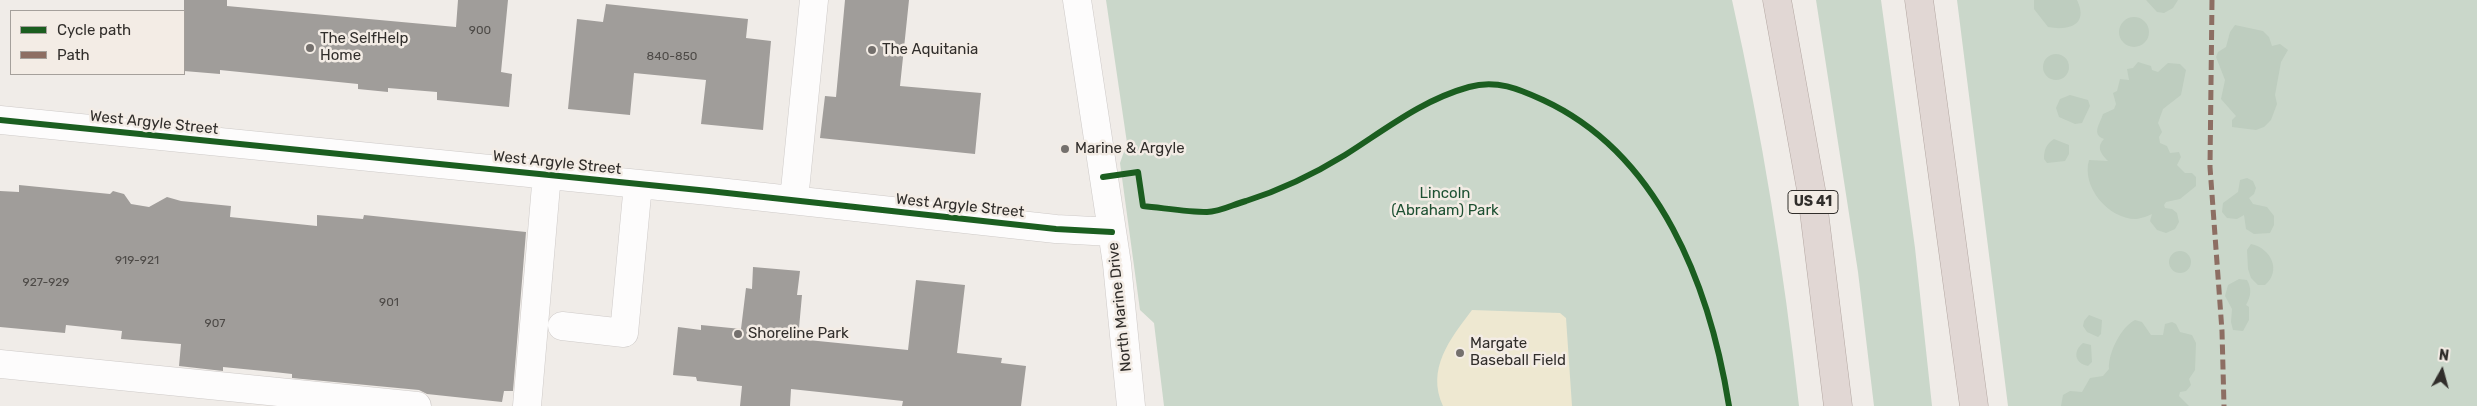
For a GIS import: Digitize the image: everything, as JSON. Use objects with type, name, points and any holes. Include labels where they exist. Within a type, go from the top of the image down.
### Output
[{"type":"highway","name":"US 41","points":[[1777,0],[1812,195],[1838,406]]},
{"type":"highway","points":[[1919,0],[1974,406]]},
{"type":"street","points":[[794,200],[814,0]]},
{"type":"street","name":"North Marine Drive","points":[[1077,0],[1112,232],[1131,406]]},
{"type":"street","name":"West Argyle Street","points":[[0,120],[547,174],[1056,229],[1112,232]]},
{"type":"street","points":[[526,406],[547,174]]},
{"type":"street","points":[[562,326],[624,333],[638,184]]},
{"type":"street","points":[[0,364],[417,406]]},
{"type":"green space","name":"Lincoln (Abraham) Park","points":[[1106,0],[1732,0],[1771,202],[1799,406],[1164,406],[1154,323],[1140,310],[1120,163],[1127,143]]},
{"type":"green space","points":[[1816,0],[1881,0],[1915,248],[1932,406],[1874,406],[1858,272]]},
{"type":"green space","points":[[1957,0],[2477,0],[2477,406],[2008,406]]},
{"type":"green space","points":[[2034,0],[2077,0],[2080,9],[2079,21],[2070,27],[2048,27],[2034,9]]},
{"type":"green space","points":[[2146,0],[2178,0],[2173,8],[2164,13],[2157,12]]},
{"type":"green space","points":[[2134,17],[2145,21],[2149,32],[2145,43],[2134,47],[2123,43],[2119,32],[2123,21]]},
{"type":"green space","points":[[2235,25],[2263,31],[2269,37],[2272,46],[2280,44],[2288,50],[2281,62],[2275,95],[2277,104],[2271,120],[2264,127],[2256,130],[2232,127],[2232,120],[2236,116],[2221,99],[2225,80],[2216,57],[2218,52],[2226,47],[2230,32]]},
{"type":"green space","points":[[2056,54],[2065,58],[2069,67],[2065,76],[2056,80],[2047,76],[2043,67],[2047,58]]},
{"type":"green space","points":[[2138,62],[2151,66],[2152,70],[2158,72],[2168,63],[2180,64],[2186,70],[2181,95],[2163,109],[2158,123],[2162,132],[2159,137],[2160,143],[2167,146],[2170,153],[2179,152],[2181,157],[2177,165],[2185,173],[2192,173],[2196,177],[2196,186],[2180,199],[2166,202],[2164,205],[2165,208],[2172,209],[2177,213],[2179,222],[2175,229],[2166,233],[2157,230],[2150,221],[2152,214],[2137,219],[2127,218],[2107,208],[2093,191],[2089,181],[2089,160],[2108,161],[2100,150],[2100,145],[2104,139],[2097,132],[2103,114],[2114,109],[2116,104],[2113,93],[2117,91],[2120,79],[2129,80],[2127,69],[2133,68]]},
{"type":"green space","points":[[2070,95],[2088,100],[2090,106],[2082,123],[2075,124],[2059,117],[2056,108],[2060,99]]},
{"type":"green space","points":[[2054,139],[2069,145],[2069,154],[2065,161],[2047,163],[2044,159],[2045,150],[2047,145]]},
{"type":"green space","points":[[2247,178],[2253,181],[2256,188],[2254,194],[2249,198],[2253,204],[2267,207],[2274,216],[2274,225],[2270,233],[2254,234],[2246,229],[2244,215],[2237,219],[2227,218],[2222,212],[2223,203],[2238,192],[2240,180]]},
{"type":"green space","points":[[2251,244],[2264,250],[2272,261],[2273,273],[2265,285],[2258,285],[2251,278],[2248,269],[2247,250]]},
{"type":"green space","points":[[2176,251],[2184,251],[2191,258],[2191,266],[2184,273],[2176,273],[2169,266],[2169,258]]},
{"type":"green space","points":[[2239,279],[2247,280],[2250,289],[2250,296],[2246,305],[2249,307],[2249,320],[2243,331],[2233,330],[2231,322],[2232,309],[2225,296],[2228,285]]},
{"type":"green space","points":[[2089,315],[2102,320],[2101,334],[2098,337],[2087,332],[2083,326],[2084,321]]},
{"type":"green space","points":[[2135,320],[2142,322],[2151,335],[2163,335],[2165,324],[2172,322],[2176,324],[2180,332],[2192,335],[2196,343],[2195,370],[2189,379],[2191,385],[2186,391],[2180,392],[2179,396],[2189,406],[2061,406],[2063,395],[2070,391],[2082,392],[2090,378],[2103,376],[2109,369],[2113,348],[2120,334]]},
{"type":"green space","points":[[2083,343],[2091,345],[2092,362],[2088,366],[2080,362],[2076,356]]},
{"type":"sand","points":[[1472,310],[1560,313],[1566,318],[1572,406],[1443,406],[1438,392],[1437,379],[1439,367],[1449,343]]},
{"type":"building","name":"The SelfHelp Home","points":[[184,0],[227,0],[227,6],[456,27],[458,0],[508,0],[501,72],[512,74],[509,107],[437,100],[437,92],[388,88],[388,92],[358,89],[358,84],[220,70],[220,74],[185,71]]},
{"type":"building","name":"The Aquitania","points":[[845,0],[909,0],[900,86],[981,93],[975,154],[820,138],[825,96],[836,97]]},
{"type":"building","points":[[606,4],[748,19],[746,38],[771,41],[763,130],[701,124],[706,80],[634,73],[630,115],[568,109],[577,19],[603,22]]},
{"type":"building","points":[[19,185],[110,194],[113,191],[124,194],[131,204],[149,207],[167,197],[181,201],[231,206],[230,217],[317,226],[317,215],[363,219],[364,215],[526,232],[513,391],[504,391],[502,402],[427,394],[419,390],[292,378],[292,374],[223,367],[223,371],[179,366],[181,344],[121,339],[122,331],[66,325],[65,333],[0,327],[0,191],[19,192]]},
{"type":"building","name":"Shoreline Park","points":[[753,267],[800,271],[797,295],[802,295],[798,339],[908,350],[916,280],[965,285],[957,353],[1002,358],[1001,363],[1026,366],[1021,406],[902,406],[903,401],[791,389],[790,406],[740,406],[742,386],[697,381],[696,377],[673,375],[678,327],[701,330],[701,325],[741,329],[746,288],[752,289]]},
{"type":"marked path","points":[[2212,0],[2210,167],[2222,331],[2224,406]]},
{"type":"cycle path","points":[[1103,177],[1138,172],[1143,206],[1191,211],[1217,211],[1285,187],[1309,175],[1436,99],[1469,87],[1489,84],[1507,86],[1525,92],[1543,100],[1584,124],[1619,154],[1648,189],[1673,229],[1693,271],[1708,316],[1729,406]]},
{"type":"cycle path","points":[[0,120],[709,191],[1056,229],[1112,232]]},
{"type":"place","name":"The SelfHelp Home","points":[[310,48]]},
{"type":"place","name":"The Aquitania","points":[[872,50]]},
{"type":"place","name":"Marine & Argyle","points":[[1065,149]]},
{"type":"place","name":"Shoreline Park","points":[[738,334]]},
{"type":"place","name":"Margate Baseball Field","points":[[1460,353]]}]
